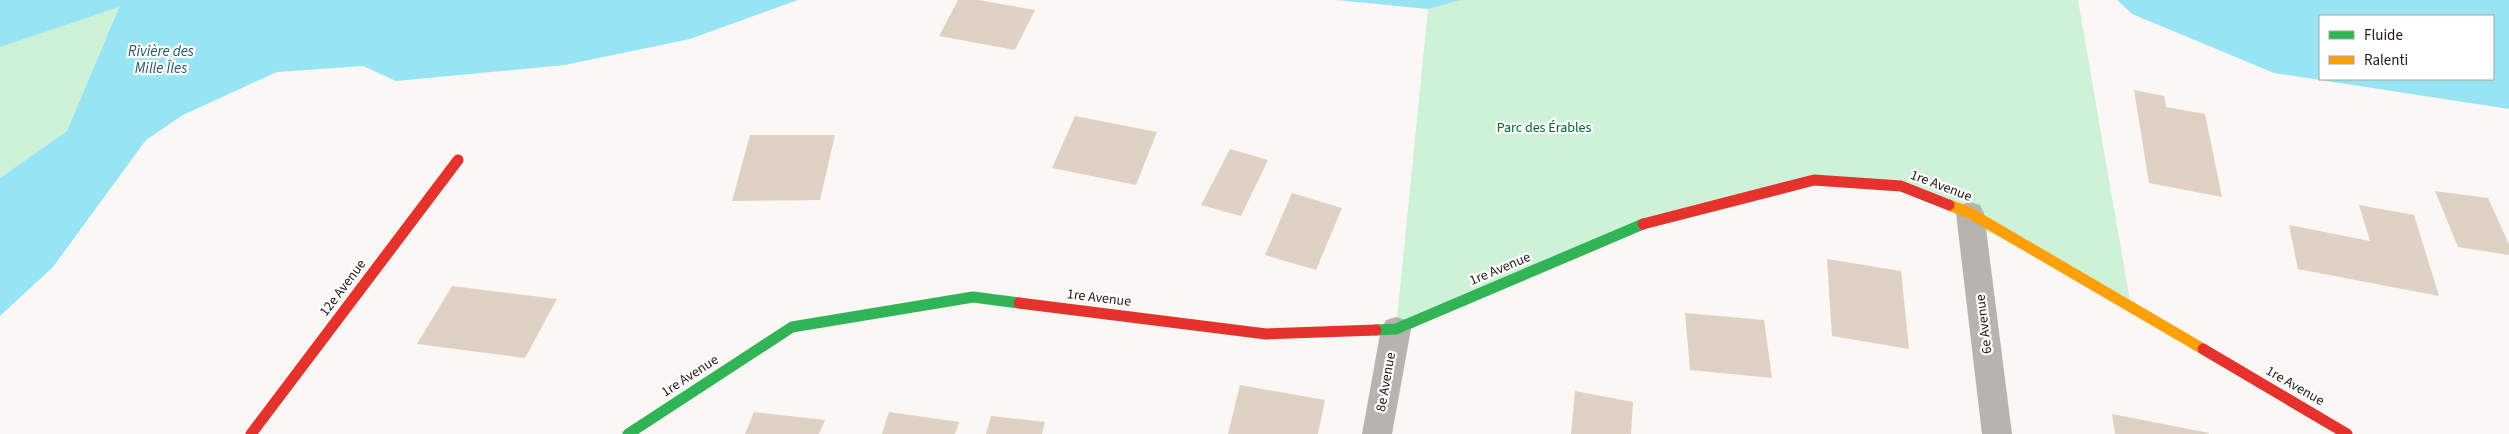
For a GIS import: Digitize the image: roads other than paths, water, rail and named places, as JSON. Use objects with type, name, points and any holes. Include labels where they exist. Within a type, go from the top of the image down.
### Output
[{"type":"street","name":"12e Avenue","points":[[251,434],[458,160]]},
{"type":"street","name":"1re Avenue","points":[[628,434],[792,327],[973,298],[1266,334],[1396,329],[1646,223],[1814,180],[1901,186],[1970,213],[2347,434]]},
{"type":"street","name":"6e Avenue","points":[[1970,213],[1998,434]]},
{"type":"street","name":"8e Avenue","points":[[1377,434],[1396,329]]},
{"type":"water","name":"Rivière des Mille Îles","points":[[0,0],[798,0],[690,39],[565,65],[396,81],[363,66],[277,72],[183,115],[146,140],[53,267],[0,316],[0,178],[67,131],[119,7],[0,47]]},
{"type":"water","points":[[1336,0],[1461,0],[1428,9]]},
{"type":"water","points":[[2117,0],[2509,0],[2509,109],[2320,80],[2494,80],[2494,15],[2319,15],[2319,80],[2274,73],[2132,14]]},
{"type":"park label","name":"Parc des Érables","points":[[1544,128]]}]
